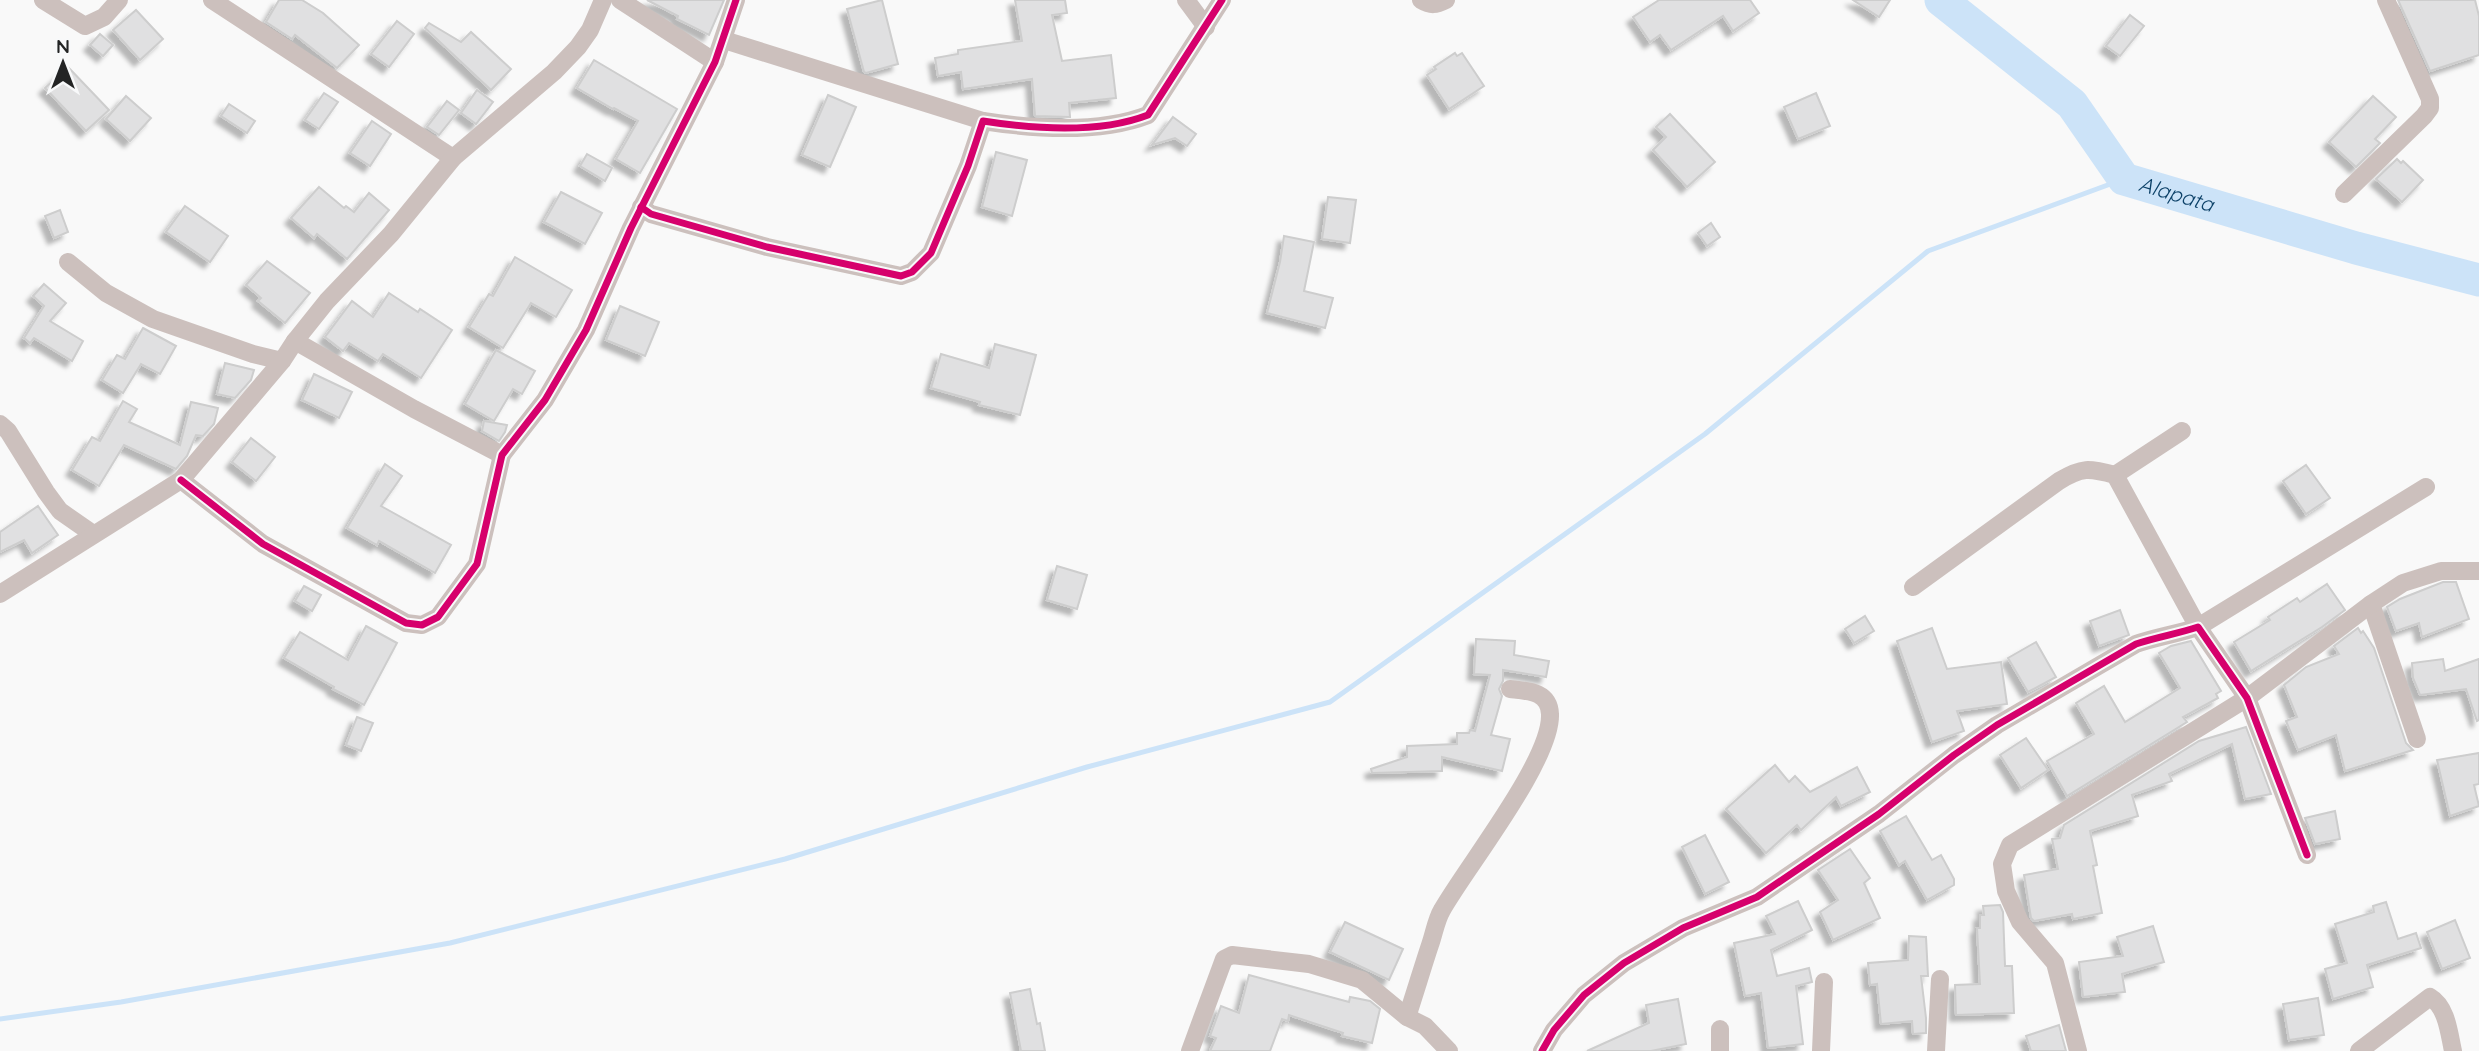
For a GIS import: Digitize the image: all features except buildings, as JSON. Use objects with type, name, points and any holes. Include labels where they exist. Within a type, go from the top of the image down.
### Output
[{"type":"street","points":[[43,0],[85,26],[104,17],[119,0]]},
{"type":"street","points":[[212,0],[453,158]]},
{"type":"street","points":[[0,594],[181,480],[282,361],[327,302],[391,234],[453,158],[543,81],[578,47],[590,30],[603,0]]},
{"type":"street","points":[[621,0],[715,62]]},
{"type":"street","points":[[181,480],[263,544],[406,623],[422,625],[438,617],[477,564],[502,455],[545,400],[586,330],[641,207],[715,62],[736,0]]},
{"type":"street","points":[[1186,0],[1206,27]]},
{"type":"street","points":[[724,40],[983,121],[1054,128],[1128,122],[1148,115],[1222,0]]},
{"type":"street","points":[[1421,0],[1436,5],[1446,0]]},
{"type":"street","points":[[2344,194],[2430,108],[2430,99],[2386,0]]},
{"type":"street","points":[[641,207],[651,214],[766,247],[901,276],[912,272],[931,253],[968,166],[983,121]]},
{"type":"street","points":[[68,262],[106,293],[153,319],[253,354],[282,361]]},
{"type":"street","points":[[295,341],[414,409],[502,455]]},
{"type":"street","points":[[0,424],[8,431],[61,511],[93,534]]},
{"type":"street","points":[[2115,475],[2182,431]]},
{"type":"street","points":[[1913,587],[2077,470],[2093,469],[2115,475],[2198,627],[2247,698],[2307,855]]},
{"type":"street","points":[[1542,1051],[1555,1030],[1584,995],[1624,962],[1683,928],[1757,897],[1879,814],[1997,725],[2136,644],[2160,635],[2178,634],[2198,627],[2426,487]]},
{"type":"street","points":[[2078,1051],[2055,963],[2020,922],[2006,891],[2002,864],[2010,845],[2247,698],[2403,583],[2441,571],[2479,571]]},
{"type":"street","points":[[2371,604],[2417,739]]},
{"type":"street","points":[[1407,1017],[1440,912],[1511,804],[1539,754],[1549,726],[1550,712],[1545,698],[1538,693],[1510,689]]},
{"type":"street","points":[[1190,1051],[1224,959],[1233,955],[1309,964],[1362,980],[1407,1017],[1425,1026],[1449,1051]]},
{"type":"street","points":[[1936,1051],[1940,979]]},
{"type":"street","points":[[1821,1051],[1824,982]]},
{"type":"street","points":[[2359,1051],[2430,997],[2436,1000],[2447,1022],[2453,1051]]},
{"type":"street","points":[[1720,1030],[1720,1051]]},
{"type":"waterway","name":"Alapata","points":[[1941,0],[2072,104],[2124,179],[2356,248],[2479,280]]},
{"type":"waterway","points":[[0,1019],[121,1002],[450,943],[785,859],[1087,767],[1330,702],[1705,434],[1928,251],[2124,179]]},
{"type":"cycle path","points":[[181,480],[263,544],[406,623],[422,625],[438,617],[477,564],[502,455],[545,400],[586,330],[631,228],[715,62],[736,0]]},
{"type":"cycle path","points":[[641,207],[651,214],[767,247],[901,276],[912,272],[931,253],[968,166],[983,121],[1066,128],[1109,125],[1148,115],[1222,0]]},
{"type":"cycle path","points":[[1542,1051],[1554,1030],[1584,995],[1624,963],[1683,928],[1757,897],[1879,814],[1997,725],[2136,644],[2198,627],[2247,698],[2307,855]]}]
